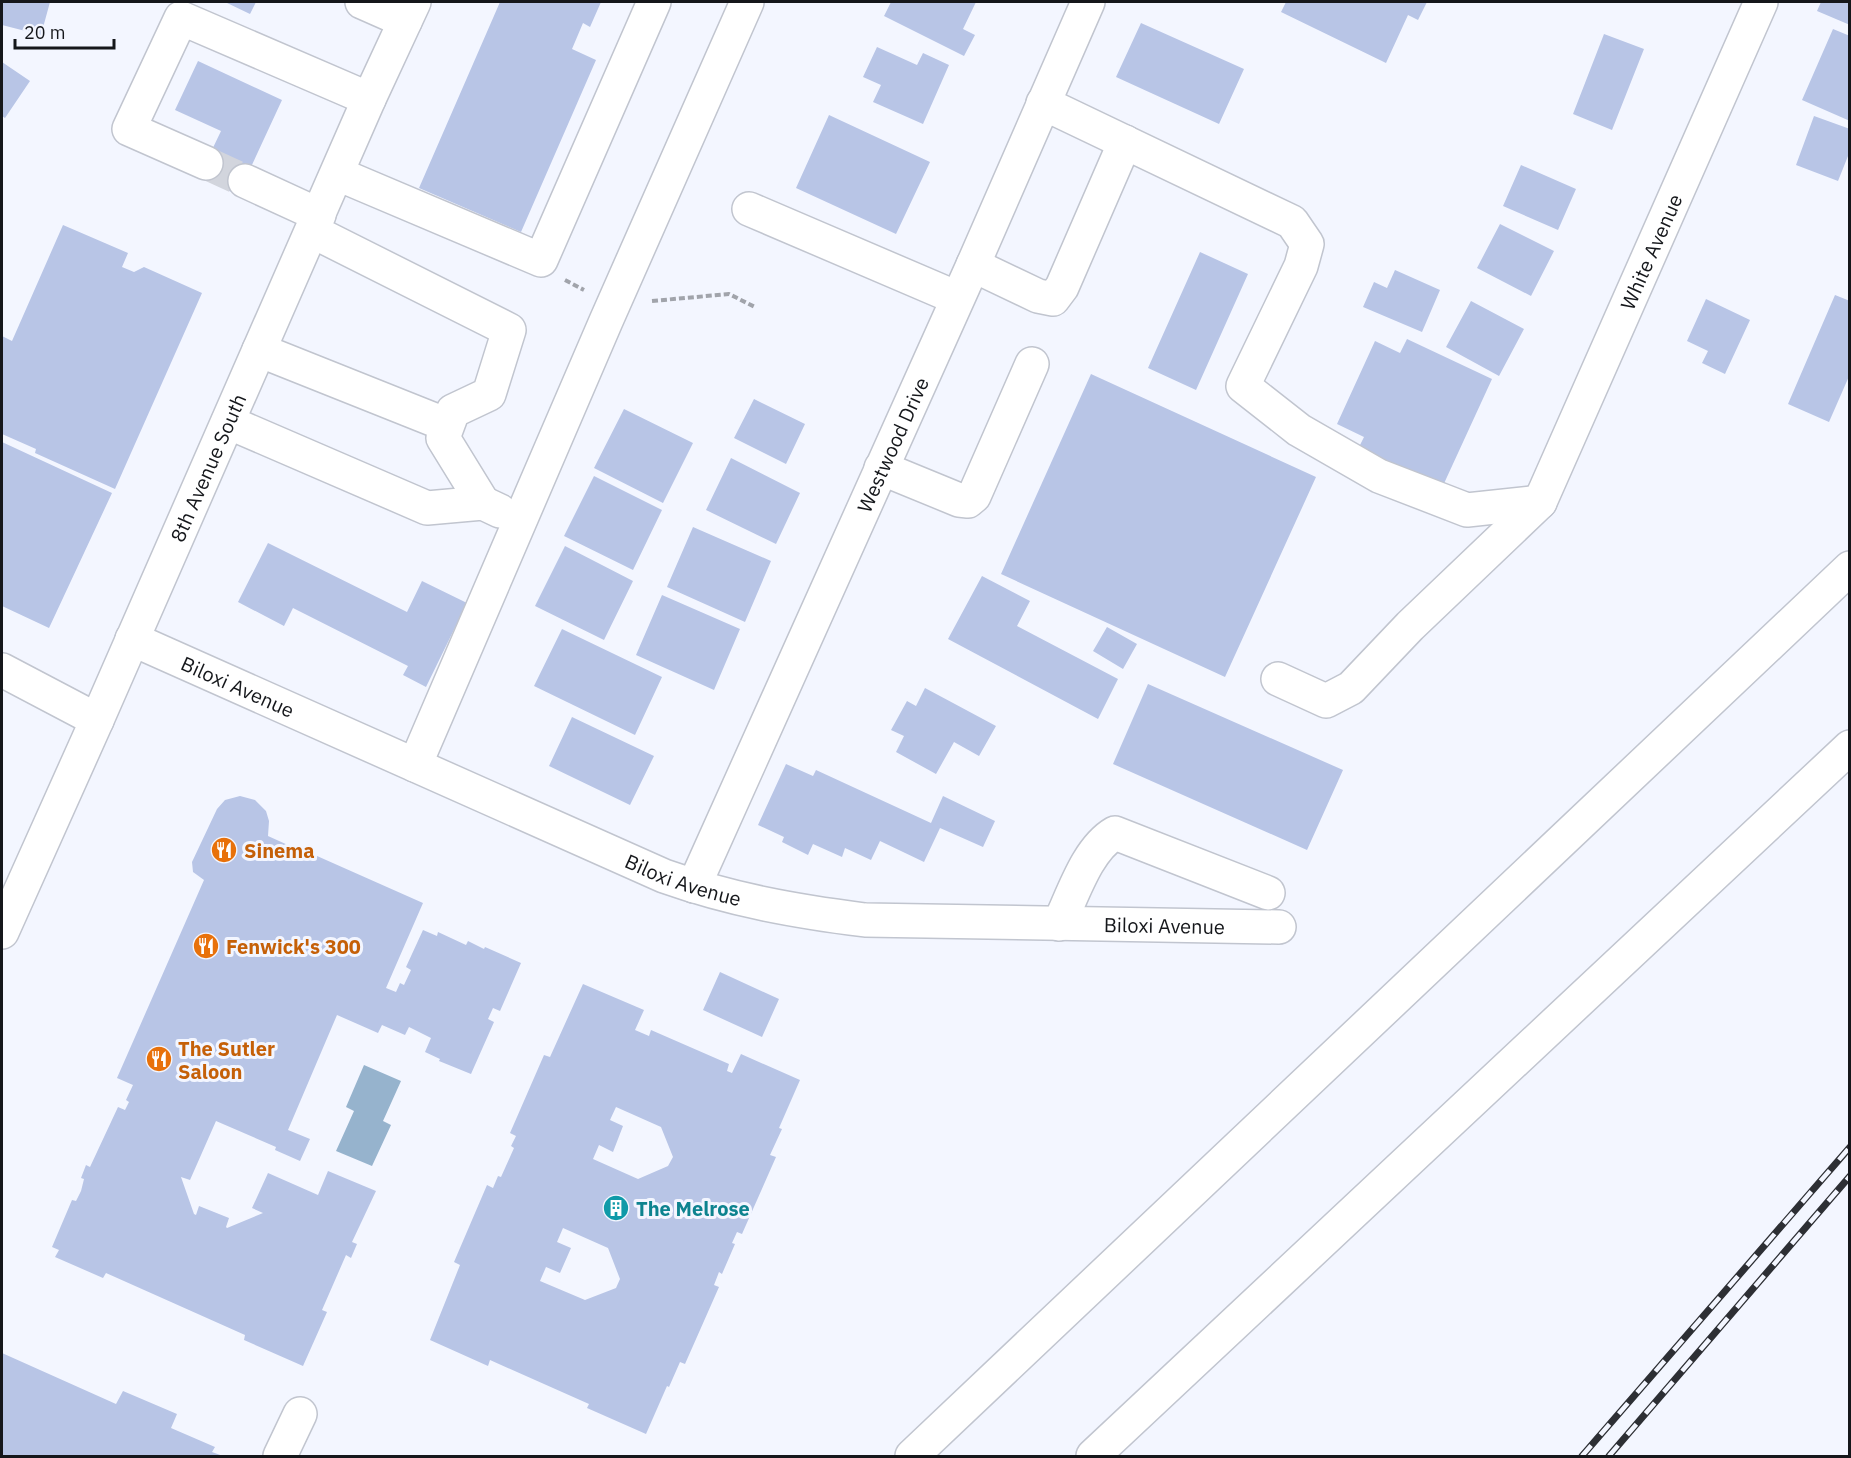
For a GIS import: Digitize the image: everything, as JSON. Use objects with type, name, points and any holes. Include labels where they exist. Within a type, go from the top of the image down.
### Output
[{"type":"main road","points":[[362,2],[409,11]]},
{"type":"main road","points":[[338,174],[541,260],[654,2]]},
{"type":"main road","points":[[415,765],[614,303],[747,2]]},
{"type":"main road","name":"Westwood Drive","points":[[694,886],[973,265],[1088,2]]},
{"type":"main road","name":"White Avenue","points":[[1540,502],[1761,2]]},
{"type":"main road","name":"8th Avenue South","points":[[2,932],[98,720],[409,11]]},
{"type":"main road","points":[[206,163],[129,129],[181,18],[369,99]]},
{"type":"main road","points":[[1043,103],[1292,222],[1307,244],[1301,266],[1244,386],[1299,430],[1379,476],[1467,510],[1540,502]]},
{"type":"main road","points":[[973,265],[1038,296],[1053,299],[1062,286],[1125,142]]},
{"type":"main road","points":[[245,181],[509,330],[489,394],[453,411],[443,438],[483,503]]},
{"type":"main road","points":[[749,209],[957,298]]},
{"type":"main road","points":[[260,350],[447,425]]},
{"type":"main road","points":[[881,468],[959,500],[968,501],[974,496],[1032,364]]},
{"type":"main road","points":[[228,422],[427,508],[483,503],[520,520]]},
{"type":"main road","points":[[1278,679],[1326,700],[1351,687],[1410,626],[1540,502]]},
{"type":"main road","points":[[912,1456],[1850,568]]},
{"type":"main road","name":"Biloxi Avenue","points":[[132,639],[664,876],[730,897],[797,912],[864,920],[1279,927]]},
{"type":"main road","points":[[2,670],[98,720]]},
{"type":"main road","points":[[1093,1456],[1850,747]]},
{"type":"main road","points":[[1059,924],[1089,859],[1104,839],[1115,833],[1268,893]]},
{"type":"main road","points":[[280,1456],[300,1414]]},
{"type":"path","points":[[541,260],[570,284],[614,303]]},
{"type":"path","points":[[646,301],[729,294],[755,307]]},
{"type":"water","points":[[364,1065],[401,1081],[383,1121],[391,1125],[372,1166],[336,1151],[354,1111],[346,1107]]},
{"type":"building","points":[[2,2],[50,2],[41,35],[2,25]]},
{"type":"building","points":[[225,2],[256,2],[250,14]]},
{"type":"building","points":[[500,2],[601,2],[590,27],[583,23],[572,49],[596,60],[521,232],[419,188]]},
{"type":"building","points":[[891,2],[976,2],[963,29],[975,35],[964,56],[884,16]]},
{"type":"building","points":[[1286,2],[1427,2],[1418,20],[1408,15],[1386,63],[1281,12]]},
{"type":"building","points":[[1821,2],[1850,2],[1850,25],[1817,11]]},
{"type":"building","points":[[1141,23],[1244,69],[1219,124],[1116,77]]},
{"type":"building","points":[[1833,29],[1850,36],[1850,121],[1802,100]]},
{"type":"building","points":[[1604,34],[1644,49],[1612,130],[1573,114]]},
{"type":"building","points":[[877,47],[917,65],[923,53],[949,65],[923,124],[873,102],[881,85],[863,77]]},
{"type":"building","points":[[198,61],[282,100],[238,195],[199,177],[221,131],[175,110]]},
{"type":"building","points":[[2,62],[30,81],[5,118],[2,116]]},
{"type":"building","points":[[829,115],[930,162],[896,234],[796,188]]},
{"type":"building","points":[[1814,116],[1850,129],[1850,151],[1838,181],[1796,165]]},
{"type":"building","points":[[1521,165],[1576,189],[1558,230],[1503,206]]},
{"type":"building","points":[[1500,224],[1554,251],[1531,296],[1477,268]]},
{"type":"building","points":[[63,225],[128,253],[122,267],[134,272],[144,267],[202,293],[115,489],[35,453],[36,449],[2,434],[2,336],[12,341]]},
{"type":"building","points":[[1200,252],[1248,274],[1196,390],[1148,368]]},
{"type":"building","points":[[1395,270],[1440,290],[1422,332],[1363,307],[1374,282],[1387,288]]},
{"type":"building","points":[[1835,295],[1850,301],[1850,374],[1829,422],[1788,404]]},
{"type":"building","points":[[1706,299],[1750,320],[1725,374],[1702,363],[1708,351],[1687,341]]},
{"type":"building","points":[[1471,301],[1524,329],[1499,376],[1446,347]]},
{"type":"building","points":[[1407,339],[1492,379],[1441,490],[1357,451],[1364,437],[1337,424],[1375,341],[1400,353]]},
{"type":"building","points":[[1091,374],[1316,477],[1225,677],[1001,574]]},
{"type":"building","points":[[754,399],[805,424],[786,464],[734,438]]},
{"type":"building","points":[[624,409],[693,443],[663,503],[594,468]]},
{"type":"building","points":[[2,442],[112,493],[49,628],[2,606]]},
{"type":"building","points":[[731,458],[800,493],[776,544],[706,510]]},
{"type":"building","points":[[594,476],[662,510],[633,570],[564,536]]},
{"type":"building","points":[[693,527],[771,561],[745,622],[667,587]]},
{"type":"building","points":[[268,543],[407,612],[422,581],[467,603],[426,687],[403,675],[408,666],[293,608],[284,626],[238,602]]},
{"type":"building","points":[[565,546],[633,581],[604,640],[535,606]]},
{"type":"building","points":[[982,576],[1030,601],[1017,626],[1118,679],[1098,719],[948,639]]},
{"type":"building","points":[[662,595],[740,629],[714,690],[636,655]]},
{"type":"building","points":[[1107,627],[1137,644],[1123,669],[1093,651]]},
{"type":"building","points":[[562,629],[662,677],[635,735],[534,686]]},
{"type":"building","points":[[1148,684],[1343,770],[1307,850],[1113,764]]},
{"type":"building","points":[[925,688],[996,726],[979,756],[954,742],[936,774],[896,752],[904,736],[891,730],[907,701],[916,706]]},
{"type":"building","points":[[572,717],[654,756],[630,805],[549,766]]},
{"type":"building","points":[[786,764],[813,776],[816,770],[931,823],[943,796],[995,821],[983,847],[940,828],[924,862],[880,841],[871,860],[845,848],[842,857],[813,844],[808,855],[782,842],[784,837],[758,825]]},
{"type":"building","points":[[240,796],[255,800],[266,811],[269,821],[268,836],[423,903],[386,988],[396,992],[400,983],[404,985],[411,970],[406,967],[423,930],[437,936],[438,932],[466,945],[468,941],[521,963],[500,1011],[493,1008],[488,1019],[494,1022],[471,1074],[439,1061],[440,1059],[425,1052],[431,1038],[409,1027],[405,1035],[382,1025],[378,1033],[337,1015],[288,1130],[310,1139],[300,1161],[275,1150],[276,1147],[216,1121],[190,1180],[181,1177],[194,1214],[196,1215],[199,1206],[229,1218],[227,1228],[263,1213],[252,1208],[268,1173],[318,1195],[328,1171],[376,1191],[352,1242],[357,1244],[351,1258],[346,1255],[322,1310],[327,1312],[303,1366],[244,1340],[245,1335],[106,1273],[103,1278],[55,1257],[59,1250],[52,1247],[72,1200],[76,1201],[81,1191],[84,1179],[81,1178],[86,1165],[90,1167],[118,1107],[125,1110],[129,1102],[126,1100],[133,1085],[117,1078],[204,880],[193,872],[192,862],[217,809],[225,800]]},
{"type":"building","points":[[720,972],[779,999],[762,1037],[703,1010]]},
{"type":"building","name":"The Melrose","points":[[583,984],[644,1010],[635,1030],[649,1036],[651,1030],[729,1064],[727,1071],[732,1073],[741,1054],[800,1080],[770,1155],[776,1157],[742,1234],[737,1232],[732,1243],[735,1244],[722,1274],[719,1272],[714,1285],[719,1287],[685,1364],[680,1362],[646,1434],[587,1408],[589,1404],[490,1360],[488,1366],[430,1340],[460,1265],[454,1262],[487,1185],[493,1188],[498,1176],[501,1177],[514,1148],[511,1146],[516,1136],[510,1133],[544,1055],[550,1057]],"holes":[[[616,1107],[661,1127],[673,1157],[668,1166],[638,1179],[593,1159],[599,1145],[613,1152],[623,1126],[610,1120]],[[563,1228],[608,1248],[620,1279],[616,1288],[585,1300],[540,1281],[546,1267],[560,1273],[571,1248],[557,1242]]]},
{"type":"building","points":[[2,1353],[116,1404],[123,1391],[177,1414],[171,1428],[215,1447],[212,1452],[223,1456],[2,1456]]},
{"type":"tunnel","points":[[206,163],[245,181]]},
{"type":"railway","points":[[1582,1456],[1850,1147]]},
{"type":"railway","points":[[1609,1456],[1850,1176]]},
{"type":"place","name":"Sinema","points":[[224,850]]},
{"type":"place","name":"Fenwick's 300","points":[[206,946]]},
{"type":"place","name":"The Sutler Saloon","points":[[159,1059]]},
{"type":"place","name":"The Melrose","points":[[616,1208]]}]
